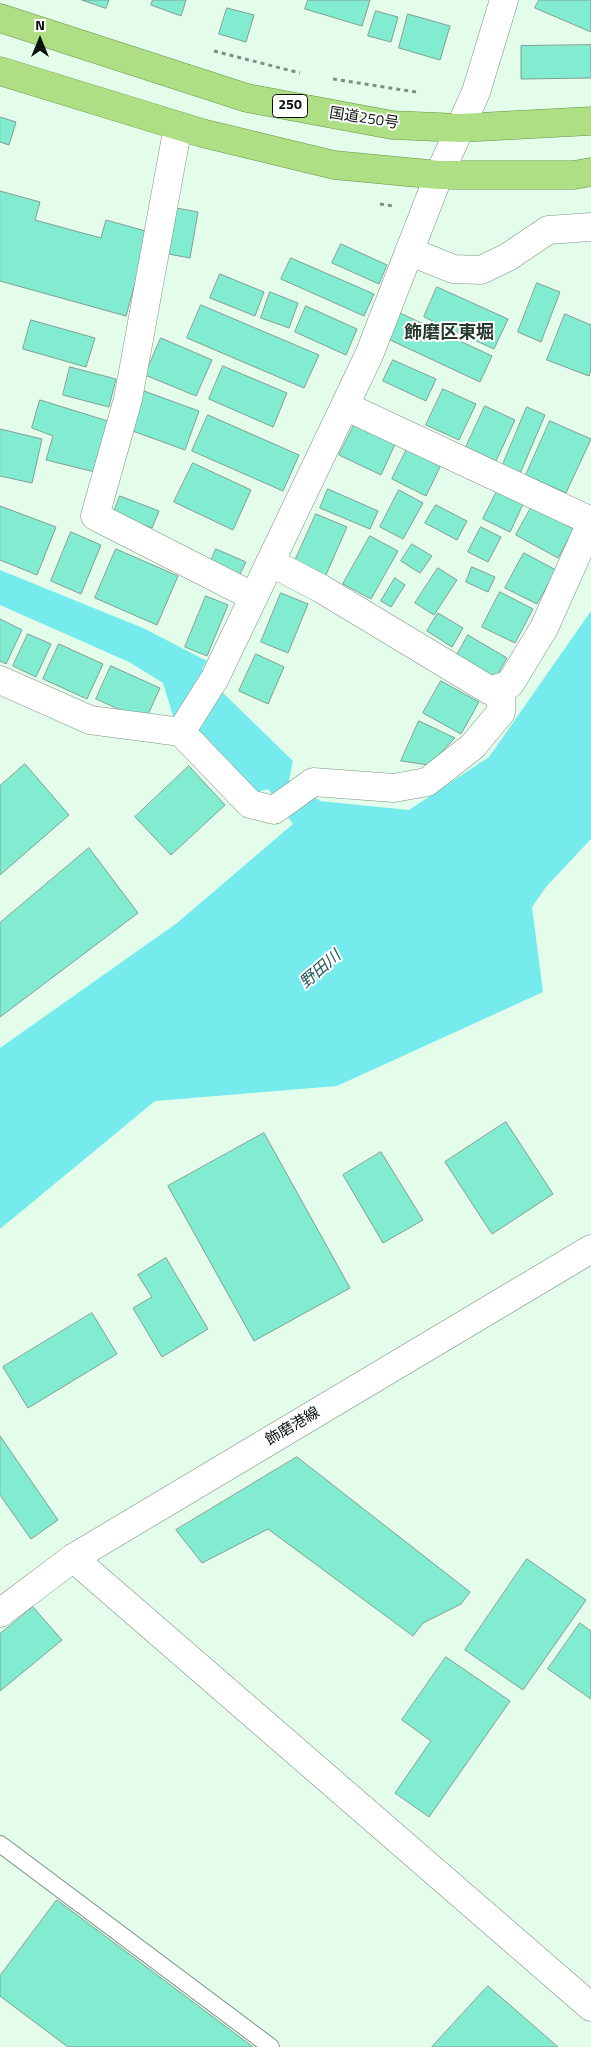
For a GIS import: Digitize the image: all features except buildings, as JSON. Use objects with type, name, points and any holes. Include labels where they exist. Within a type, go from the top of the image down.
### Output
[{"type":"highway","name":"国道250号","points":[[0,18],[247,98],[392,125],[460,128],[591,122]]},
{"type":"highway","points":[[0,71],[178,126],[334,165],[439,175],[574,175],[591,172]]},
{"type":"street","points":[[181,732],[215,678],[368,354],[439,175],[476,92],[504,0]]},
{"type":"street","points":[[178,126],[128,399],[95,516],[254,597]]},
{"type":"street","points":[[409,251],[453,269],[481,270],[508,257],[548,230],[591,227]]},
{"type":"street","points":[[270,562],[320,588],[491,691],[510,684],[544,628],[591,522],[345,406]]},
{"type":"street","points":[[0,680],[90,720],[181,732],[250,804],[274,810],[314,782],[394,788],[427,782],[473,746],[501,712],[501,687]]},
{"type":"street","name":"飾磨港線","points":[[0,1613],[73,1558],[591,1249]]},
{"type":"street","points":[[73,1558],[591,2007]]},
{"type":"lane","points":[[0,1844],[272,2047]]},
{"type":"path","points":[[211,50],[302,73]]},
{"type":"path","points":[[330,78],[424,93]]},
{"type":"water","name":"野田川","points":[[0,570],[143,628],[207,661],[202,669],[217,687],[293,761],[289,780],[320,801],[409,810],[489,757],[591,611],[591,839],[546,887],[532,907],[543,992],[337,1086],[155,1101],[0,1229],[0,1048],[177,923],[293,824],[268,789],[257,792],[198,729],[173,716],[163,683],[129,662],[0,605]]},
{"type":"district","name":"飾磨区東堀","points":[[449,334]]}]
